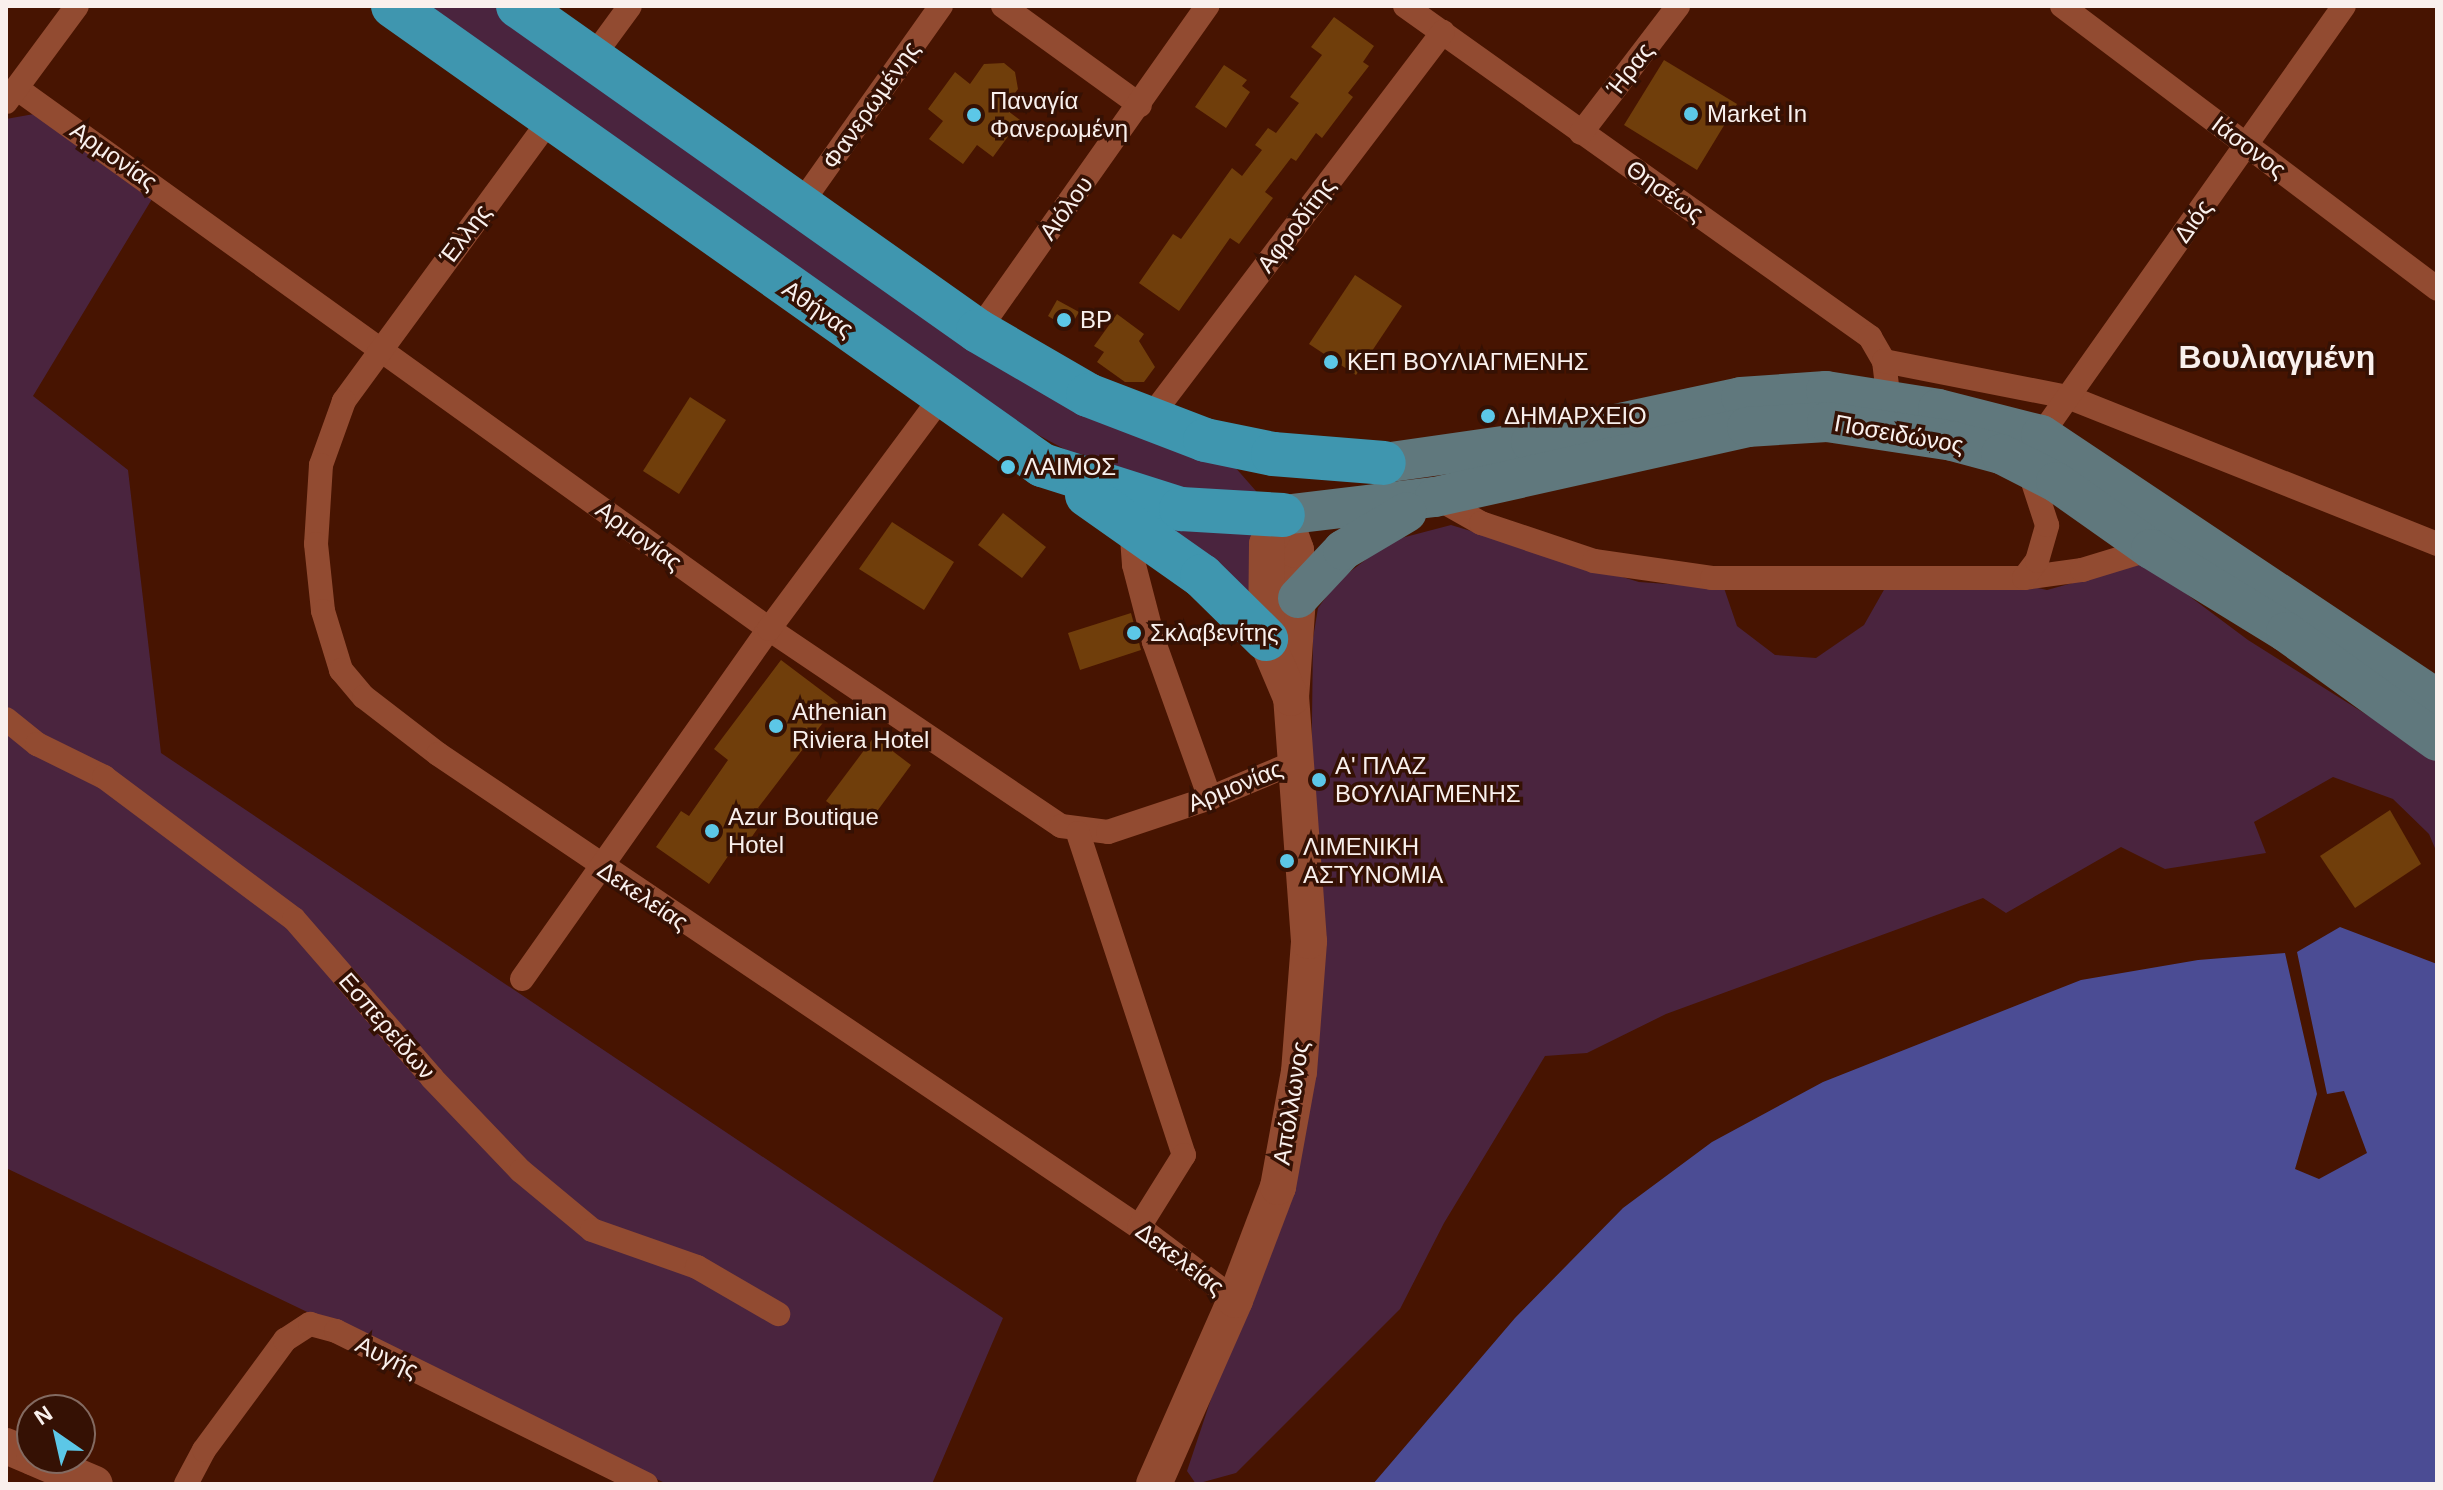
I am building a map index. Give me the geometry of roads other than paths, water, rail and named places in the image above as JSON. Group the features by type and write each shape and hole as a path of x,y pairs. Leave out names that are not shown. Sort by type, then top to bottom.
{"highway":[{"name":"Αθήνας","path":"393,6 941,397 1042,465 1181,509 1283,515"},
{"path":"518,6 978,331 1088,395 1205,440 1258,476 1283,515 1328,480 1384,463"},
{"name":"Ποσειδώνος","path":"1205,440 1335,461 1384,463"},
{"path":"1042,465 1202,576 1266,639"}],"main road":[{"name":"Ποσειδώνος","path":"1384,463 1531,442 1741,397 1826,391 1887,380 2034,451 2437,699"},
{"name":"Ποσειδώνος","path":"1283,515 1435,497 1711,433 1803,423 1843,423 2034,451 2151,549 2286,632 2437,741"},
{"path":"1298,598 1343,550 1435,497"}],"street":[{"path":"12,96 77,6"},
{"path":"592,58 630,6"},
{"name":"Φανερωμένης","path":"800,205 941,6"},
{"path":"1003,6 1140,105"},
{"name":"Αιόλου","path":"978,331 1207,6"},
{"name":"Θησέως","path":"1405,6 1842,315 1870,337 1887,380"},
{"name":"Ήρας","path":"1581,133 1678,6"},
{"name":"Ιάσονος","path":"2062,6 2437,289"},
{"name":"Διός","path":"2034,451 2068,397 2344,6"},
{"name":"Αφροδίτης","path":"1149,419 1443,32"},
{"name":"Αρμονίας","path":"12,96 379,350 769,629 1061,826 1078,833 1108,832 1210,798 1298,761"},
{"name":"Έλλης","path":"379,350 551,118"},
{"name":"Δεκελείας","path":"379,350 344,401 321,465 316,544 333,654 364,697 601,868 1139,1227 1235,1300"},
{"path":"1887,380 2068,397 2437,544"},
{"path":"522,979 769,629 941,397"},
{"path":"2024,578 2037,561 2047,525 2034,451"},
{"path":"1435,497 1481,523 1594,561 1647,572 1712,578 2024,578 2082,570 2151,549"},
{"path":"1283,515 1296,550 1298,598 1291,698"},
{"path":"1283,515 1267,544 1266,639 1291,698"},
{"path":"1131,524 1134,565 1154,642 1210,798"},
{"name":"Απόλλωνος","path":"1154,1484 1235,1300 1278,1187 1299,1072 1309,941 1291,698"},
{"name":"Εσπερείδων","path":"6,719 37,744 104,777 294,919 452,1099 521,1171 592,1230 697,1267 778,1314"},
{"path":"1078,833 1184,1155 1139,1227"},
{"name":"Αυγής","path":"186,1484 204,1450 285,1340 310,1324 336,1331 646,1484"},
{"path":"71,1474 95,1484"}],"place":[{"name":"Market In","path":"1691,114"},
{"name":"Παναγία Φανερωμένη","path":"974,115"},
{"name":"BP","path":"1064,320"},
{"name":"ΚΕΠ ΒΟΥΛΙΑΓΜΕΝΗΣ","path":"1331,362"},
{"name":"ΔΗΜΑΡΧΕΙΟ","path":"1488,416"},
{"name":"ΛΑΙΜΟΣ","path":"1008,467"},
{"name":"Σκλαβενίτης","path":"1134,633"},
{"name":"Athenian Riviera Hotel","path":"776,726"},
{"name":"Α' ΠΛΑΖ ΒΟΥΛΙΑΓΜΕΝΗΣ","path":"1319,780"},
{"name":"Azur Boutique Hotel","path":"712,831"},
{"name":"ΛΙΜΕΝΙΚΗ ΑΣΤΥΝΟΜΙΑ","path":"1287,861"}],"district":[{"name":"Βουλιαγμένη","path":"2277,357"}]}
